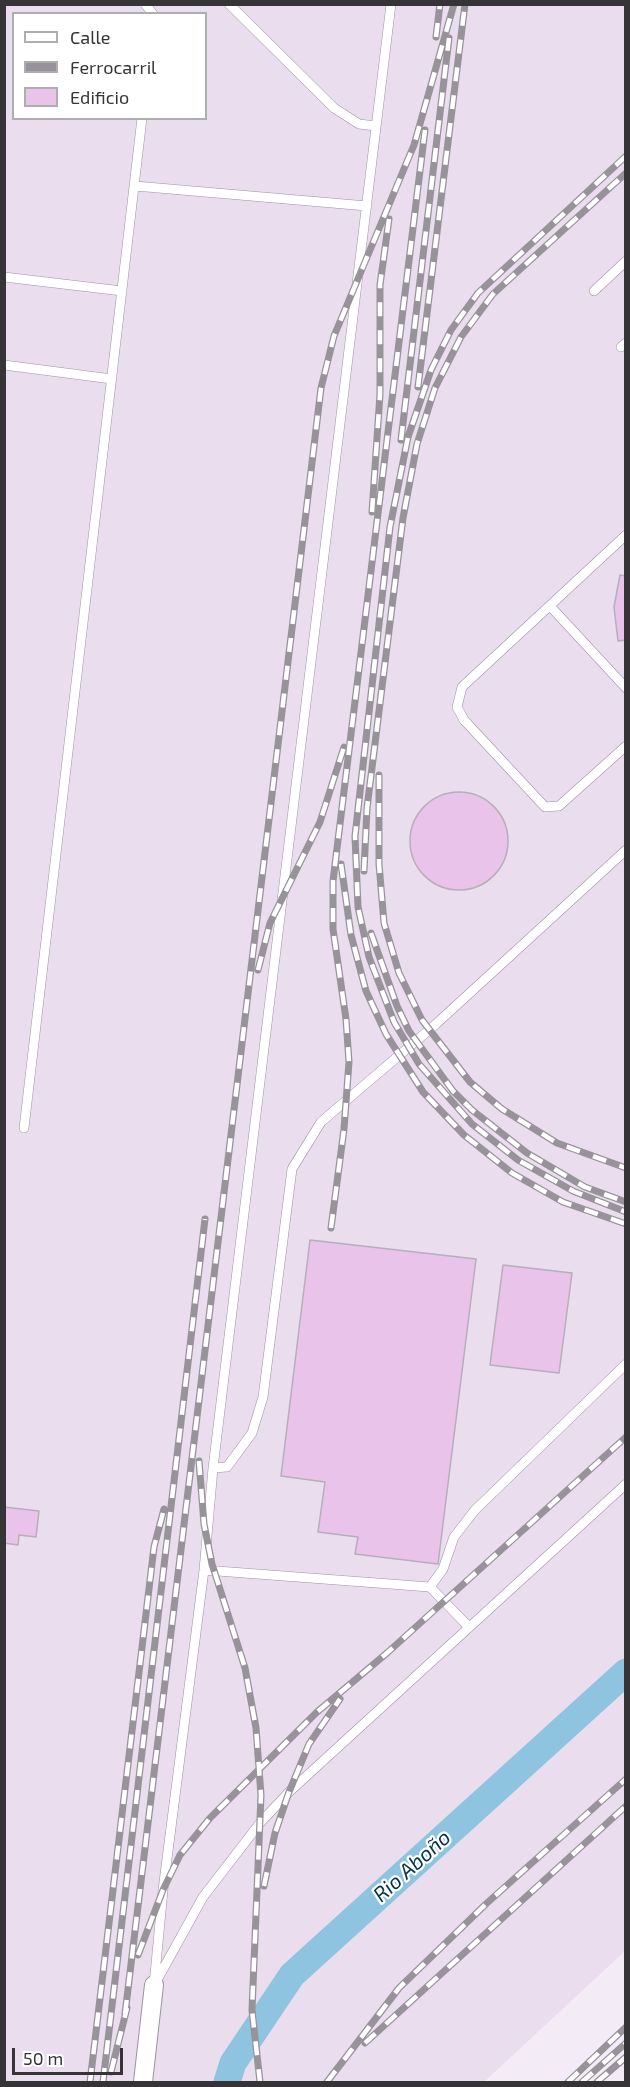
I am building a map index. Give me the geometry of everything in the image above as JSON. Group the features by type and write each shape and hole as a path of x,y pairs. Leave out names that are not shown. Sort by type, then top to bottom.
{"street":[{"path":"142,2082 154,1985"}],"lane":[{"path":"229,4 334,108 359,124 376,126"},
{"path":"154,1985 163,1890 204,1570 213,1468 391,4"},
{"path":"24,1128 142,120"},
{"path":"135,186 367,206"},
{"path":"594,291 626,261"},
{"path":"4,276 122,291"},
{"path":"4,365 112,378"},
{"path":"626,535 462,687 457,707 464,720 545,807 559,806 626,746"},
{"path":"550,606 626,688"},
{"path":"213,1468 227,1467 252,1433 264,1397 292,1169 321,1122 436,1024 626,850"},
{"path":"430,1587 443,1569 454,1537 475,1510 626,1364"},
{"path":"154,1985 203,1897 260,1823 339,1743 626,1484"},
{"path":"204,1570 430,1587 468,1626"}],"shaded area":[{"path":"5,5 625,5 625,1951 484,2082 5,2082"}],"building":[{"path":"620,575 626,576 626,640 618,641 614,607"},
{"path":"449,792 469,792 494,806 505,822 508,841 505,860 494,876 469,890 449,890 432,882 418,868 410,851 410,831 418,814 432,800"},
{"path":"310,1240 476,1259 438,1564 355,1554 358,1537 318,1532 325,1482 281,1476"},
{"path":"503,1265 572,1273 559,1373 490,1365"},
{"path":"4,1507 39,1511 36,1537 19,1535 18,1545 4,1543"}],"waterway":[{"name":"Rio Aboño","path":"227,2082 233,2063 292,1975 626,1672"}],"railway":[{"path":"436,37 440,4"},
{"path":"125,2014 321,388 334,336 414,145 454,4"},
{"path":"418,387 465,4"},
{"path":"401,440 449,38"},
{"path":"331,1228 344,1129 349,1062 346,1019 333,929 333,881 425,130"},
{"path":"626,156 478,293 451,330 431,370 408,437 390,527 355,836 358,907 369,957 394,1022 419,1064 472,1124 518,1160 573,1191 626,1212"},
{"path":"364,871 367,808 403,518 417,444 435,388 461,337 493,294 626,173"},
{"path":"372,512 380,394 380,285 389,219"},
{"path":"258,970 270,923 320,822 344,747"},
{"path":"379,775 379,864 384,923 399,973 422,1020 470,1082 502,1109 557,1143 626,1168"},
{"path":"341,864 351,935 366,991 386,1034 423,1092 464,1135 512,1173 563,1202 626,1224"},
{"path":"371,933 397,1006 409,1031 453,1091 472,1110 527,1153 585,1187 626,1202"},
{"path":"103,2082 205,1219"},
{"path":"138,1955 163,1890 180,1855 210,1818 317,1712 387,1653 626,1437"},
{"path":"199,1461 204,1524 212,1564 245,1668 256,1728 261,1795 252,2010 260,2082"},
{"path":"90,2082 154,1547 164,1509"},
{"path":"264,1886 275,1833 289,1792 309,1744 340,1699"},
{"path":"327,2082 399,1988 487,1903 626,1779"},
{"path":"365,2043 626,1806"},
{"path":"111,2072 127,2008"},
{"path":"568,2082 626,2027"},
{"path":"582,2082 626,2043"},
{"path":"597,2082 626,2057"}]}
